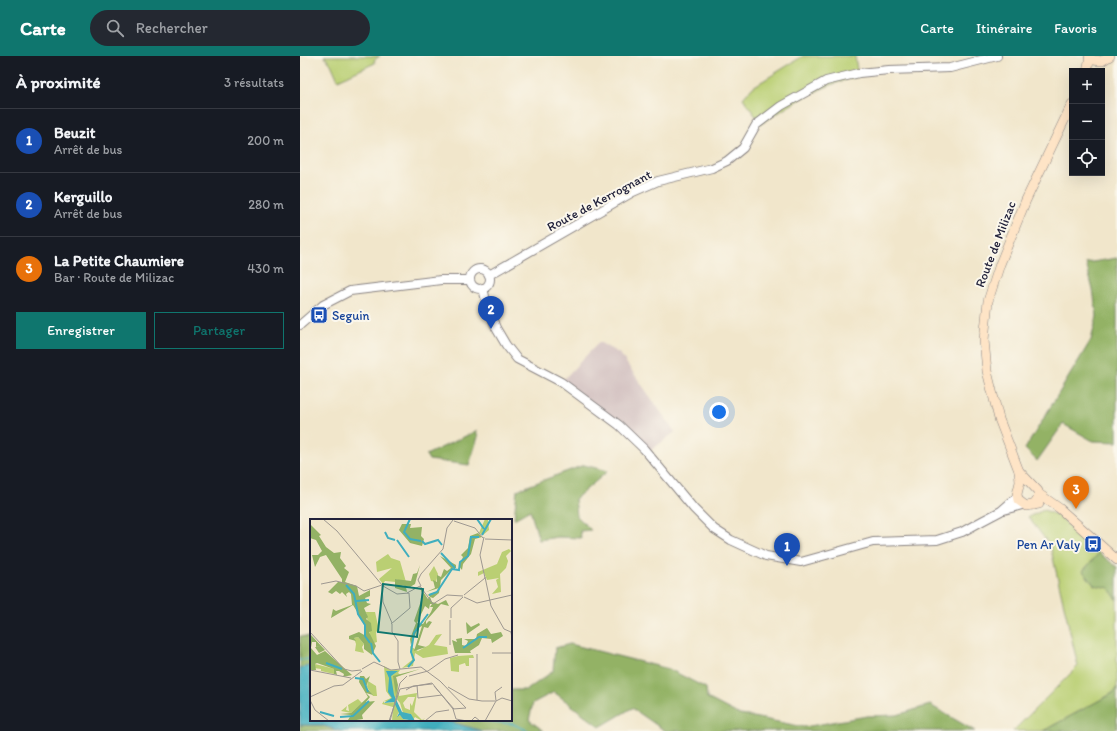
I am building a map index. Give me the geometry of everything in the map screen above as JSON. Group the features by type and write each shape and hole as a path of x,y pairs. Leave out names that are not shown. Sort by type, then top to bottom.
{"main road":[{"path":"1088,68 1090,57 1100,61 1107,60 1110,56"},
{"path":"1094,68 1100,61"},
{"name":"Route de Milizac","path":"1039,494 1038,490 1020,471 999,419 987,371 984,340 988,301 1000,264 1026,200 1069,110"},
{"name":"Route de Milizac","path":"1019,497 1020,471"},
{"path":"1032,485 1025,485 1019,497 1034,505 1042,504 1059,508"},
{"path":"1034,505 1039,494 1059,508 1117,560"}],"street":[{"name":"Route de Kerrognant","path":"489,275 634,192 658,181 712,168 727,161 743,148 756,124 781,106 826,81 837,77 889,70 950,68 997,56"},
{"path":"477,269 486,271 489,275 489,283 483,288 476,288 470,280 470,275 477,269"},
{"path":"300,325 323,305 350,291 441,280 470,280"},
{"path":"483,288 487,305 496,328 506,345 517,359 561,382 619,424 644,449 694,509 714,529 731,540 766,556 801,562 873,542 937,540 962,532 1001,511 1019,497"}],"shaded area":[{"path":"599,342 620,354 675,432 650,451 563,380"}],"green space":[{"path":"324,56 380,56 374,60 375,63 338,80 331,64"},
{"path":"803,56 855,56 858,77 832,84 796,102 761,124 743,98 753,87"},
{"path":"1117,258 1117,442 1093,441 1063,424 1037,461 1025,449 1091,340 1097,316 1093,290 1086,263"},
{"path":"476,431 478,437 469,465 429,460 426,455"},
{"path":"584,465 608,471 575,499 577,516 591,530 580,531 581,538 558,537 539,540 530,510 514,519 517,490"},
{"path":"1044,510 1059,516 1099,553 1083,571 1094,585 1109,587 1117,600 1117,687 1113,693 1043,731 1013,731 1078,666 1050,545 1028,517"},
{"path":"1099,553 1117,567 1117,600 1109,588 1094,585 1083,571"},
{"path":"300,636 310,637 310,666 300,668"},
{"path":"570,644 669,669 706,688 707,698 740,715 804,727 867,716 897,715 930,705 975,731 665,731 632,708 600,727 554,692 533,703 529,720 544,731 482,731 447,721 512,721 512,690 527,690 553,671 555,648"},
{"path":"1117,687 1117,728 1114,731 1043,731 1113,693"},
{"path":"300,725 320,725 341,731 300,731"}],"water":[{"path":"310,666 310,721 447,721 482,731 341,731 320,725 300,725 300,668"}],"waterway":[{"path":"300,660 310,659"},
{"path":"486,721 513,724 529,731"}],"place":[{"name":"Seguin","path":"319,315"},
{"name":"Kerguillo","path":"491,329"},
{"name":"La Petite Chaumiere","path":"1076,509"},
{"name":"Pen Ar Valy","path":"1093,544"},
{"name":"Beuzit","path":"787,566"}]}
